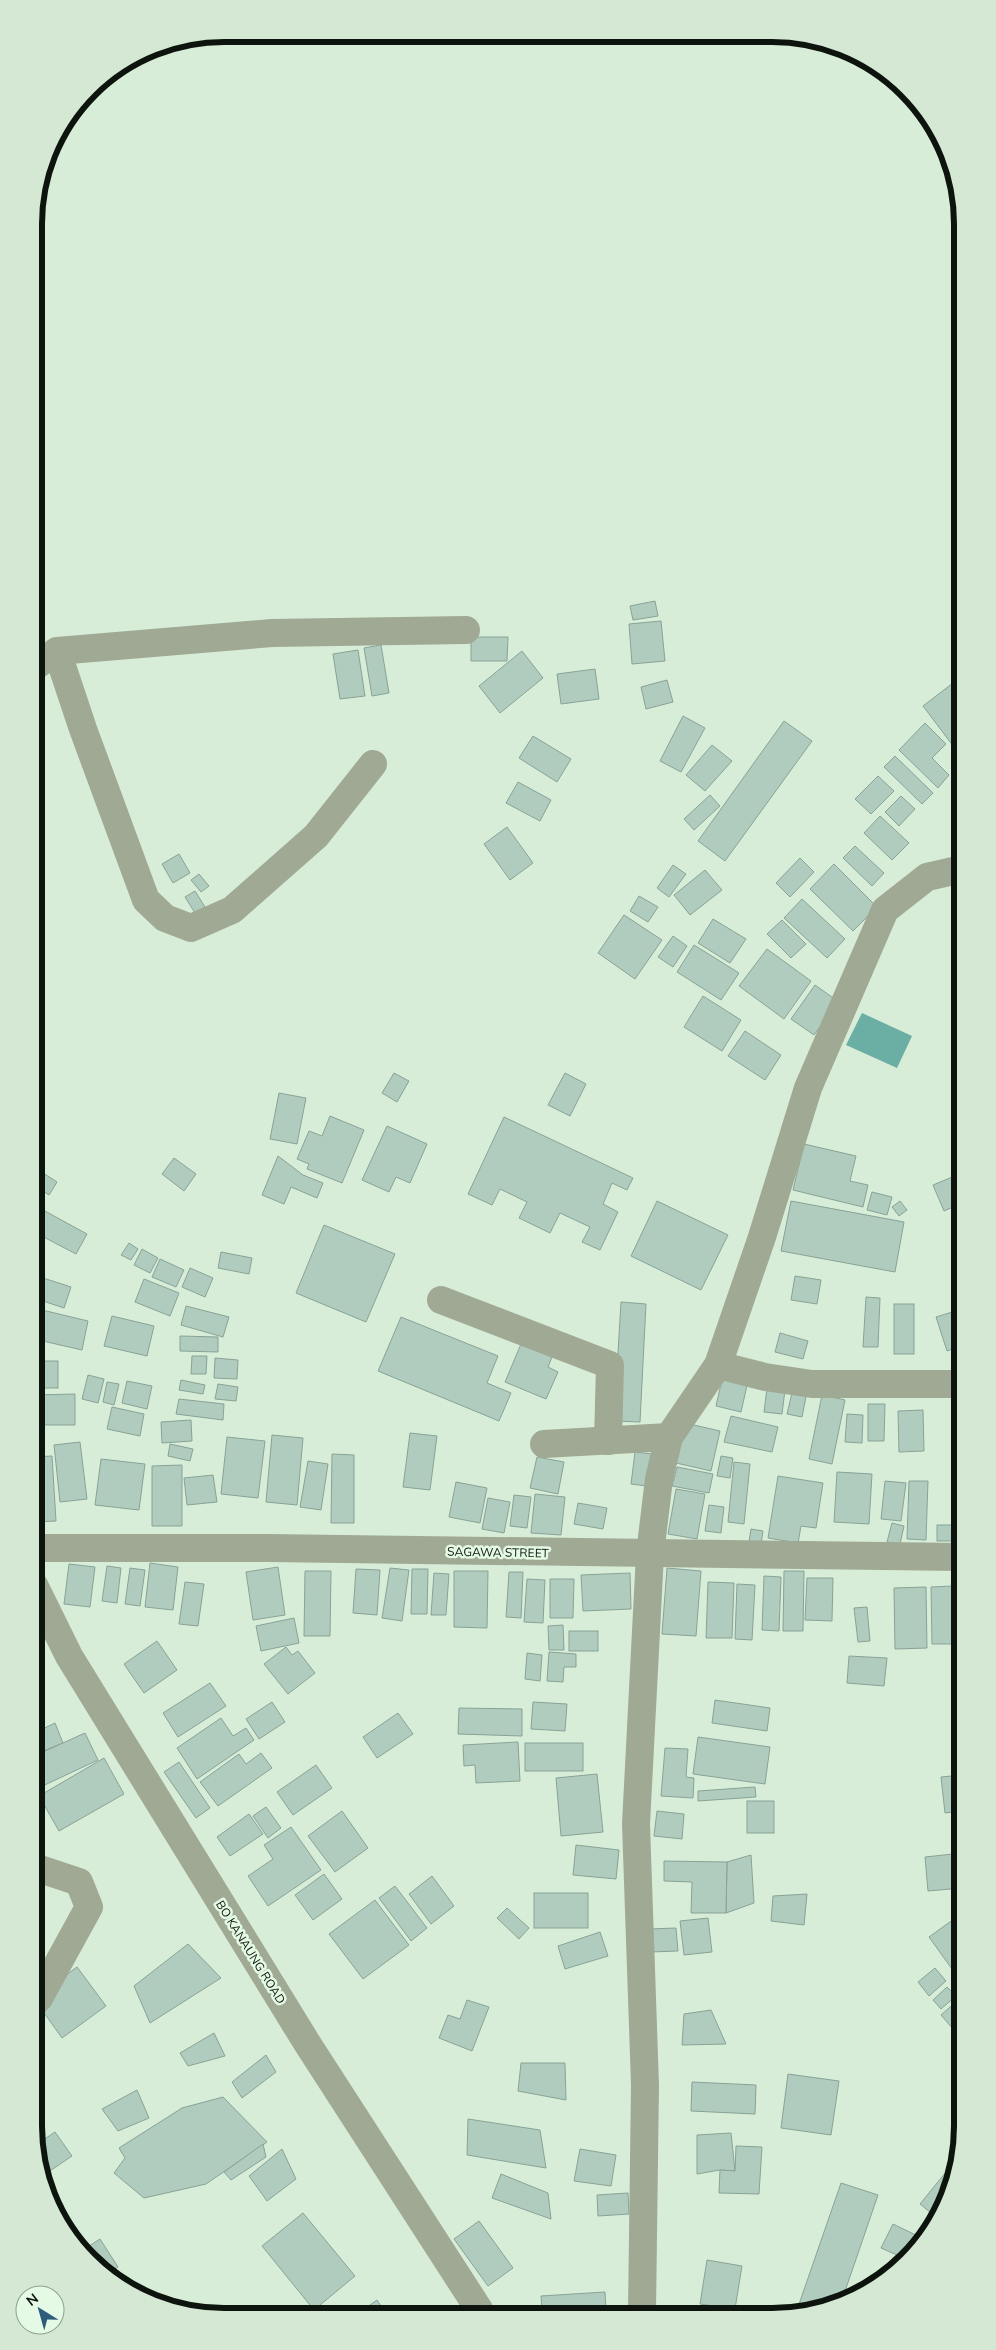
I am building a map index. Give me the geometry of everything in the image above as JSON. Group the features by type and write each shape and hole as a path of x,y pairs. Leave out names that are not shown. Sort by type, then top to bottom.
{"street":[{"path":"42,661 57,651 272,633 466,630"},
{"path":"57,651 83,729 146,900 165,918 191,928 232,910 309,842 373,764"},
{"path":"642,2308 645,2085 636,1824 650,1554 659,1479 669,1437 718,1365 762,1237 808,1088 885,910 927,877 954,871"},
{"path":"441,1300 610,1366 608,1441"},
{"path":"718,1365 765,1377 812,1384 952,1384"},
{"path":"544,1444 669,1437"},
{"name":"SAGAWA STREET","path":"42,1548 258,1548 954,1557"},
{"name":"BO KANAUNG ROAD","path":"42,1601 79,1673 307,2043 478,2308"},
{"path":"42,1870 80,1882 89,1907 42,1989"}],"water":[{"path":"862,1013 912,1036 897,1068 846,1045"}],"building":[{"path":"655,601 658,616 633,620 630,606"},
{"path":"661,621 665,661 632,664 629,624"},
{"path":"471,637 508,637 507,661 471,661"},
{"path":"381,645 389,693 372,696 364,648"},
{"path":"358,650 365,696 340,699 333,654"},
{"path":"522,651 543,678 500,713 479,686"},
{"path":"595,669 599,699 561,704 557,674"},
{"path":"667,680 673,702 646,709 641,687"},
{"path":"953,683 954,747 923,706"},
{"path":"683,716 705,728 681,772 660,761"},
{"path":"784,721 812,741 725,861 698,841"},
{"path":"925,723 946,744 932,758 949,775 938,788 899,750"},
{"path":"533,736 571,759 557,782 519,758"},
{"path":"712,745 732,761 705,791 686,775"},
{"path":"895,756 933,793 922,804 884,767"},
{"path":"878,776 894,791 871,814 855,799"},
{"path":"518,782 551,800 540,821 506,803"},
{"path":"710,795 720,806 694,830 684,819"},
{"path":"901,796 915,809 899,826 885,812"},
{"path":"880,816 909,843 892,860 864,833"},
{"path":"507,827 533,863 510,880 484,844"},
{"path":"855,846 884,873 872,886 843,858"},
{"path":"179,854 190,873 173,883 162,864"},
{"path":"800,858 814,872 790,897 776,883"},
{"path":"834,864 877,907 853,931 810,889"},
{"path":"673,865 686,874 669,897 657,888"},
{"path":"705,870 722,890 690,915 674,895"},
{"path":"199,874 209,886 201,892 191,880"},
{"path":"195,891 205,907 195,913 185,897"},
{"path":"639,896 658,907 648,922 630,911"},
{"path":"802,899 845,939 827,958 784,918"},
{"path":"624,915 662,940 635,979 598,953"},
{"path":"713,919 746,939 730,963 698,943"},
{"path":"782,920 806,944 791,958 767,934"},
{"path":"673,936 687,946 673,967 658,957"},
{"path":"694,945 739,973 721,1000 677,972"},
{"path":"767,949 811,981 784,1019 739,986"},
{"path":"815,985 839,1002 814,1035 791,1019"},
{"path":"703,996 741,1020 722,1051 684,1027"},
{"path":"745,1031 781,1055 765,1080 728,1056"},
{"path":"394,1073 409,1081 397,1102 382,1093"},
{"path":"565,1073 586,1084 570,1116 548,1105"},
{"path":"279,1093 306,1098 297,1144 270,1139"},
{"path":"330,1116 364,1130 342,1183 307,1169 309,1164 297,1159 309,1131 322,1136"},
{"path":"504,1117 633,1178 627,1190 612,1183 603,1204 618,1212 600,1250 582,1242 590,1227 560,1213 550,1233 519,1218 527,1202 500,1189 492,1205 468,1194"},
{"path":"387,1126 427,1144 410,1183 396,1177 389,1192 362,1180"},
{"path":"804,1144 856,1156 850,1181 868,1185 863,1207 793,1190"},
{"path":"278,1156 303,1175 323,1183 317,1198 291,1187 284,1204 262,1195"},
{"path":"174,1158 196,1174 184,1191 162,1174"},
{"path":"42,1172 57,1182 49,1195 42,1190"},
{"path":"954,1176 954,1207 944,1211 933,1185"},
{"path":"872,1192 892,1197 887,1215 867,1210"},
{"path":"657,1201 728,1235 701,1290 631,1256"},
{"path":"791,1201 904,1222 895,1272 781,1251"},
{"path":"900,1201 907,1210 899,1216 892,1207"},
{"path":"43,1210 87,1234 76,1254 42,1236"},
{"path":"324,1225 395,1254 366,1322 296,1293"},
{"path":"129,1243 138,1249 131,1260 121,1255"},
{"path":"142,1249 158,1258 150,1273 134,1265"},
{"path":"221,1252 252,1258 249,1274 218,1268"},
{"path":"160,1259 184,1270 176,1287 152,1277"},
{"path":"190,1268 213,1278 205,1297 182,1287"},
{"path":"795,1276 821,1280 817,1304 791,1300"},
{"path":"42,1278 71,1287 64,1308 42,1301"},
{"path":"144,1279 179,1293 170,1316 135,1302"},
{"path":"866,1297 880,1298 878,1347 863,1347"},
{"path":"621,1302 646,1304 640,1422 614,1421"},
{"path":"894,1304 914,1304 914,1354 894,1354"},
{"path":"186,1306 229,1317 223,1337 181,1325"},
{"path":"42,1310 88,1321 82,1350 42,1341"},
{"path":"954,1311 954,1349 947,1351 936,1317"},
{"path":"112,1316 154,1326 147,1356 104,1346"},
{"path":"401,1317 498,1356 487,1383 511,1393 499,1421 378,1371"},
{"path":"780,1333 808,1341 803,1359 775,1352"},
{"path":"180,1336 218,1337 218,1352 180,1351"},
{"path":"521,1344 552,1357 548,1367 558,1372 546,1399 505,1382"},
{"path":"192,1356 207,1356 206,1374 191,1374"},
{"path":"215,1358 238,1360 237,1379 214,1378"},
{"path":"42,1361 58,1361 58,1388 42,1388"},
{"path":"88,1375 104,1379 98,1403 82,1399"},
{"path":"723,1375 748,1381 741,1412 716,1406"},
{"path":"181,1380 205,1385 203,1394 179,1390"},
{"path":"127,1381 152,1386 147,1409 122,1403"},
{"path":"107,1382 119,1384 114,1405 103,1402"},
{"path":"218,1384 238,1387 236,1401 215,1399"},
{"path":"767,1388 785,1390 782,1414 764,1412"},
{"path":"793,1389 807,1392 802,1417 787,1414"},
{"path":"75,1394 75,1425 42,1425 42,1395"},
{"path":"822,1395 845,1400 832,1464 809,1459"},
{"path":"179,1399 224,1404 223,1420 176,1414"},
{"path":"868,1404 885,1404 884,1441 868,1441"},
{"path":"112,1407 144,1414 140,1436 107,1429"},
{"path":"923,1410 924,1451 899,1452 898,1411"},
{"path":"847,1414 863,1415 862,1443 845,1442"},
{"path":"731,1416 778,1427 772,1452 724,1442"},
{"path":"191,1420 192,1441 162,1443 161,1422"},
{"path":"685,1423 720,1431 711,1471 676,1463"},
{"path":"410,1433 437,1436 430,1490 403,1487"},
{"path":"272,1435 303,1438 297,1505 266,1502"},
{"path":"227,1437 265,1441 258,1498 221,1494"},
{"path":"80,1442 87,1499 60,1502 54,1445"},
{"path":"170,1444 193,1449 190,1461 168,1456"},
{"path":"635,1452 652,1454 647,1486 631,1484"},
{"path":"332,1454 354,1455 354,1523 331,1523"},
{"path":"52,1456 56,1521 42,1522 42,1457"},
{"path":"721,1456 733,1458 730,1478 717,1476"},
{"path":"537,1457 564,1462 558,1494 530,1488"},
{"path":"101,1459 145,1464 139,1510 95,1505"},
{"path":"308,1461 328,1464 321,1510 300,1507"},
{"path":"734,1462 750,1464 744,1524 728,1522"},
{"path":"182,1465 182,1526 152,1526 152,1466"},
{"path":"677,1467 713,1474 709,1493 672,1486"},
{"path":"837,1472 872,1474 869,1524 834,1522"},
{"path":"213,1475 217,1502 187,1505 184,1478"},
{"path":"778,1476 823,1483 816,1528 801,1526 798,1543 768,1538"},
{"path":"885,1481 906,1483 901,1521 881,1519"},
{"path":"909,1481 928,1481 926,1540 907,1539"},
{"path":"456,1482 487,1488 480,1523 449,1517"},
{"path":"676,1489 705,1494 697,1539 668,1534"},
{"path":"535,1494 565,1497 561,1535 531,1533"},
{"path":"514,1495 531,1497 527,1528 510,1526"},
{"path":"488,1498 510,1502 504,1533 482,1529"},
{"path":"578,1503 607,1508 603,1529 574,1524"},
{"path":"709,1505 724,1507 721,1533 705,1531"},
{"path":"892,1523 904,1526 900,1544 887,1542"},
{"path":"937,1525 954,1525 954,1541 937,1541"},
{"path":"751,1529 763,1531 761,1544 749,1542"},
{"path":"150,1563 178,1567 173,1610 145,1607"},
{"path":"69,1564 95,1567 90,1607 64,1604"},
{"path":"107,1566 121,1568 117,1603 102,1601"},
{"path":"278,1567 285,1615 253,1620 246,1572"},
{"path":"130,1568 145,1570 140,1606 125,1604"},
{"path":"390,1568 409,1570 402,1621 382,1618"},
{"path":"667,1568 701,1571 696,1636 662,1634"},
{"path":"356,1569 380,1570 377,1615 353,1613"},
{"path":"412,1569 428,1569 427,1614 411,1614"},
{"path":"305,1571 331,1571 330,1636 304,1636"},
{"path":"454,1571 488,1571 487,1628 454,1627"},
{"path":"784,1571 804,1571 803,1631 783,1631"},
{"path":"509,1572 523,1572 521,1618 506,1617"},
{"path":"434,1573 449,1574 446,1615 431,1615"},
{"path":"630,1573 631,1609 583,1611 581,1575"},
{"path":"764,1576 781,1577 779,1631 762,1630"},
{"path":"807,1578 833,1578 832,1621 805,1620"},
{"path":"527,1579 545,1580 543,1623 524,1622"},
{"path":"550,1579 574,1579 573,1618 550,1618"},
{"path":"185,1582 204,1584 198,1626 179,1624"},
{"path":"708,1582 734,1583 732,1638 706,1638"},
{"path":"737,1584 755,1585 752,1640 735,1639"},
{"path":"952,1586 953,1644 932,1644 931,1587"},
{"path":"926,1587 927,1648 895,1649 894,1588"},
{"path":"867,1607 870,1641 858,1642 854,1608"},
{"path":"294,1618 299,1643 261,1651 256,1626"},
{"path":"563,1625 564,1650 549,1650 548,1626"},
{"path":"569,1631 598,1631 598,1651 569,1651"},
{"path":"157,1641 177,1670 144,1693 124,1664"},
{"path":"286,1647 292,1655 298,1651 315,1673 288,1694 264,1664"},
{"path":"549,1652 576,1654 576,1667 564,1667 563,1682 547,1681"},
{"path":"527,1653 542,1655 540,1681 525,1679"},
{"path":"849,1656 887,1658 884,1686 847,1683"},
{"path":"210,1683 226,1706 178,1737 163,1713"},
{"path":"715,1700 770,1708 767,1731 712,1723"},
{"path":"272,1702 285,1722 259,1739 246,1719"},
{"path":"533,1702 567,1704 565,1731 531,1729"},
{"path":"459,1708 522,1709 522,1736 458,1734"},
{"path":"398,1713 413,1734 377,1758 363,1737"},
{"path":"221,1718 233,1736 246,1728 254,1740 197,1779 177,1748"},
{"path":"55,1723 63,1743 42,1752 42,1729"},
{"path":"85,1733 98,1760 42,1786 42,1752"},
{"path":"698,1737 770,1747 765,1784 693,1774"},
{"path":"518,1742 520,1781 476,1783 475,1765 464,1766 463,1745"},
{"path":"525,1743 583,1743 583,1771 525,1771"},
{"path":"665,1748 688,1749 686,1777 694,1778 693,1798 661,1796"},
{"path":"261,1753 272,1768 218,1806 200,1782 239,1754 246,1764"},
{"path":"104,1758 124,1794 59,1831 42,1801 42,1794"},
{"path":"179,1762 210,1808 196,1818 164,1772"},
{"path":"316,1765 332,1788 293,1815 277,1792"},
{"path":"597,1774 603,1832 561,1836 556,1778"},
{"path":"954,1776 954,1812 945,1813 941,1777"},
{"path":"755,1787 756,1797 698,1801 698,1791"},
{"path":"747,1801 774,1801 774,1833 747,1833"},
{"path":"266,1807 281,1828 268,1838 253,1816"},
{"path":"342,1811 368,1848 335,1872 308,1836"},
{"path":"657,1811 684,1814 682,1839 654,1836"},
{"path":"249,1814 263,1834 230,1856 217,1837"},
{"path":"291,1827 321,1870 268,1906 248,1876 273,1859 264,1845"},
{"path":"576,1845 619,1850 616,1879 573,1875"},
{"path":"954,1854 954,1889 928,1891 925,1857"},
{"path":"751,1855 754,1903 726,1913 727,1862"},
{"path":"664,1861 727,1862 726,1913 691,1913 692,1882 664,1881"},
{"path":"324,1874 342,1899 313,1920 295,1895"},
{"path":"432,1876 454,1906 431,1924 409,1894"},
{"path":"395,1886 427,1928 411,1941 379,1898"},
{"path":"534,1893 588,1893 588,1928 534,1928"},
{"path":"807,1894 804,1925 771,1921 773,1896"},
{"path":"375,1900 409,1945 363,1979 329,1934"},
{"path":"507,1908 529,1928 519,1939 497,1918"},
{"path":"708,1918 712,1952 684,1955 680,1921"},
{"path":"954,1919 954,1968 952,1969 929,1937"},
{"path":"676,1928 678,1951 650,1952 649,1929"},
{"path":"600,1932 608,1956 565,1969 558,1946"},
{"path":"188,1944 221,1978 150,2023 134,1986"},
{"path":"77,1967 106,2006 62,2038 42,2010 52,2003 44,1991"},
{"path":"935,1968 946,1981 929,1996 918,1982"},
{"path":"947,1987 954,1994 954,1998 941,2009 933,2000"},
{"path":"467,2000 489,2007 472,2051 439,2038 448,2015 460,2019"},
{"path":"954,2004 954,2028 953,2029 941,2015"},
{"path":"711,2010 726,2044 682,2045 684,2014"},
{"path":"214,2033 225,2056 188,2066 180,2053"},
{"path":"266,2055 276,2072 242,2098 232,2082"},
{"path":"521,2063 565,2063 566,2100 518,2091"},
{"path":"788,2074 839,2081 831,2135 781,2128"},
{"path":"692,2082 756,2085 755,2114 691,2111"},
{"path":"137,2090 149,2118 118,2131 102,2109"},
{"path":"223,2097 267,2142 206,2184 144,2198 114,2173 125,2158 119,2148 182,2108"},
{"path":"468,2119 540,2130 546,2168 467,2155"},
{"path":"55,2132 72,2156 49,2172 43,2140"},
{"path":"731,2133 735,2171 720,2170 697,2174 697,2135"},
{"path":"263,2144 266,2157 231,2180 224,2172"},
{"path":"736,2146 762,2147 759,2194 719,2193 720,2170 735,2171"},
{"path":"282,2149 296,2179 267,2201 249,2176"},
{"path":"580,2149 616,2155 611,2186 574,2181"},
{"path":"947,2173 940,2195 931,2213 920,2204"},
{"path":"501,2174 548,2193 551,2219 492,2198"},
{"path":"841,2183 878,2195 845,2292 799,2305"},
{"path":"628,2193 629,2214 598,2216 597,2195"},
{"path":"303,2213 355,2276 316,2308 312,2308 262,2246"},
{"path":"479,2221 513,2268 488,2286 454,2239"},
{"path":"893,2224 917,2235 898,2256 881,2248"},
{"path":"100,2239 118,2267 114,2270 89,2246"},
{"path":"707,2260 742,2266 735,2308 700,2304"},
{"path":"605,2292 606,2308 542,2308 541,2296"},
{"path":"377,2300 382,2308 366,2308"}]}
